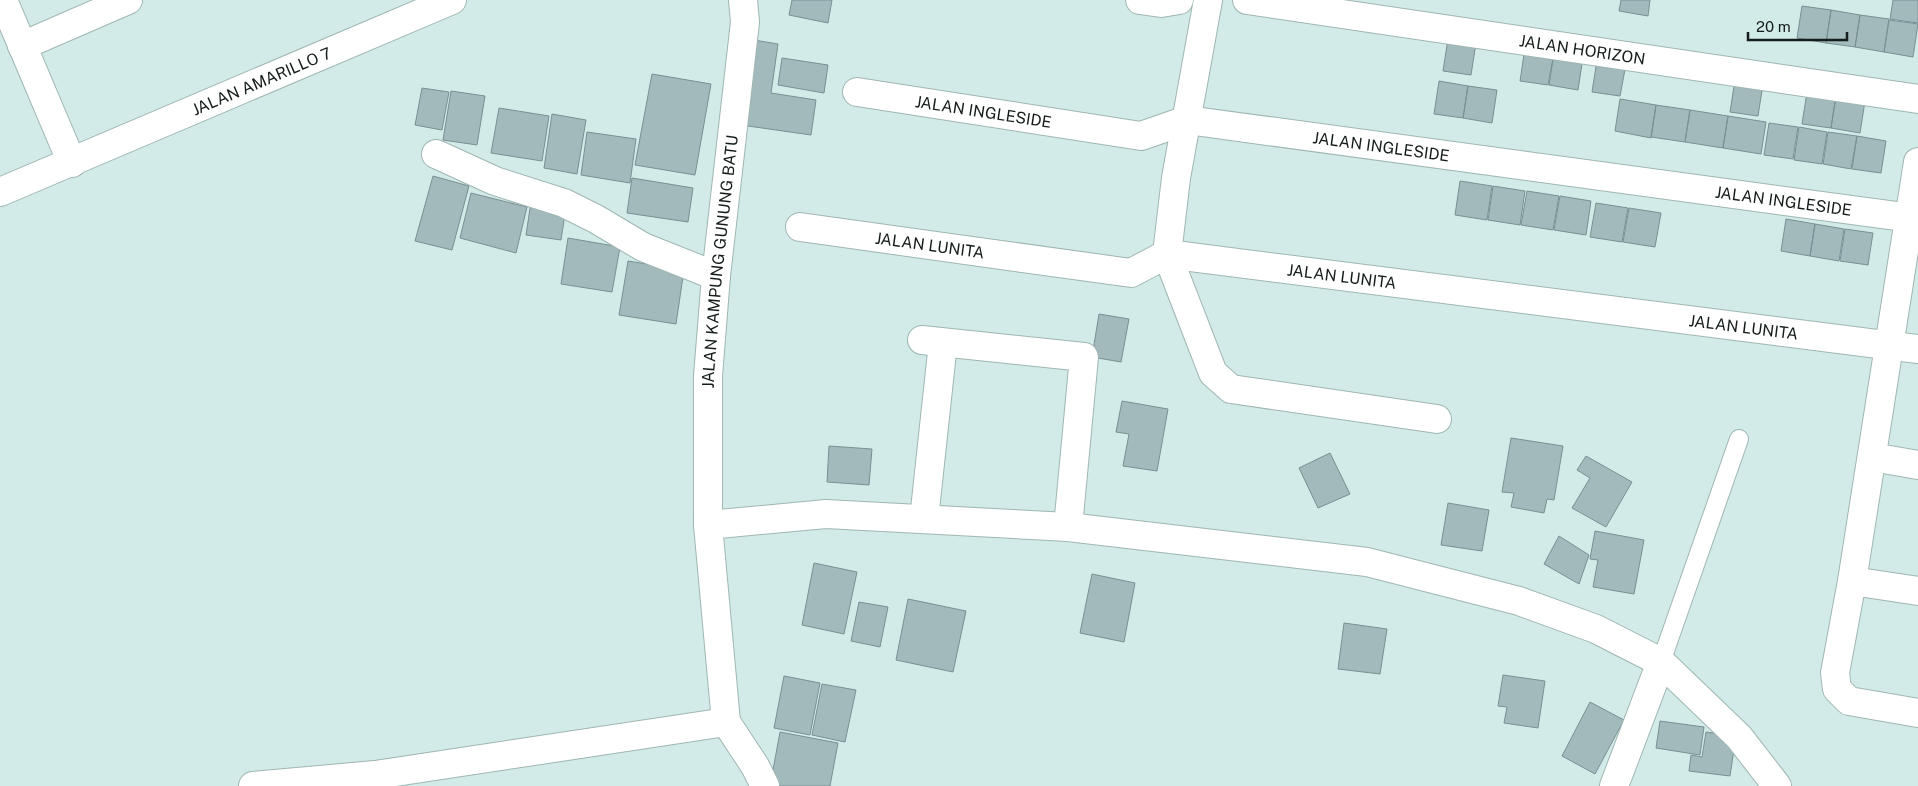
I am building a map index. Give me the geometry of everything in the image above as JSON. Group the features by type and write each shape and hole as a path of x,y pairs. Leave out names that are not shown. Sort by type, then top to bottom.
{"street":[{"path":"3,0 72,163"},
{"path":"22,46 128,0"},
{"name":"JALAN AMARILLO 7","path":"0,192 452,0"},
{"name":"JALAN KAMPUNG GUNUNG BATU","path":"726,722 708,526 708,376 716,276 744,22 743,0"},
{"path":"1140,0 1161,3 1179,0"},
{"path":"1208,0 1176,178 1167,254 1213,373 1231,389 1437,419"},
{"name":"JALAN HORIZON","path":"1247,0 1918,99"},
{"name":"JALAN INGLESIDE","path":"857,92 1141,136 1187,120 1914,218"},
{"path":"436,154 495,181 564,203 596,219 643,247 716,276"},
{"path":"1918,162 1914,218 1888,344 1872,458 1835,673 1837,689 1849,701 1918,713"},
{"name":"JALAN LUNITA","path":"800,227 1131,272 1167,254 1918,349"},
{"path":"924,519 933,341 1084,356 1068,527"},
{"path":"1872,458 1918,465"},
{"path":"708,526 826,514 924,519 1068,527 1368,562 1519,601 1596,630 1661,662 1739,738 1777,786"},
{"path":"1852,581 1918,591"},
{"path":"1614,786 1661,662"},
{"path":"253,786 375,775 726,722 755,766 765,786"}],"lane":[{"path":"1661,662 1739,439"}],"building":[{"path":"792,0 832,0 828,23 789,15"},
{"path":"1621,0 1650,0 1648,16 1619,11"},
{"path":"1893,0 1918,0 1918,23 1890,19"},
{"path":"1802,6 1831,10 1826,43 1797,38"},
{"path":"1831,10 1860,15 1855,47 1826,43"},
{"path":"1860,15 1889,19 1884,52 1855,47"},
{"path":"1889,20 1918,24 1913,57 1884,52"},
{"path":"1448,39 1476,43 1471,75 1443,71"},
{"path":"754,40 778,44 771,93 816,100 811,135 741,125"},
{"path":"1525,48 1554,53 1548,85 1520,81"},
{"path":"1554,53 1583,57 1578,90 1549,85"},
{"path":"782,58 828,65 824,93 778,85"},
{"path":"1597,60 1626,64 1620,96 1592,92"},
{"path":"652,74 711,84 695,175 635,165"},
{"path":"1735,80 1763,84 1758,116 1730,112"},
{"path":"1439,81 1468,86 1463,118 1434,114"},
{"path":"1468,86 1497,90 1492,123 1463,118"},
{"path":"422,88 449,92 442,130 415,125"},
{"path":"451,91 485,96 477,145 443,140"},
{"path":"1807,92 1836,96 1831,128 1802,124"},
{"path":"1836,96 1865,101 1860,133 1831,128"},
{"path":"1620,99 1656,105 1651,138 1615,131"},
{"path":"1656,105 1690,110 1685,142 1651,137"},
{"path":"499,108 549,116 542,161 491,153"},
{"path":"1690,110 1728,116 1723,148 1685,142"},
{"path":"552,114 586,120 577,174 544,168"},
{"path":"1728,116 1766,122 1761,154 1723,148"},
{"path":"1769,123 1798,127 1793,159 1764,155"},
{"path":"1799,127 1827,132 1822,164 1794,160"},
{"path":"587,132 636,139 630,183 581,175"},
{"path":"1828,132 1857,136 1851,169 1823,164"},
{"path":"1857,136 1886,141 1881,173 1852,169"},
{"path":"433,176 469,186 452,250 415,241"},
{"path":"632,178 693,188 688,222 627,213"},
{"path":"1460,181 1492,186 1487,220 1455,215"},
{"path":"1493,186 1525,191 1520,225 1488,220"},
{"path":"1527,191 1559,196 1553,230 1521,225"},
{"path":"471,193 527,207 516,253 460,238"},
{"path":"1560,196 1591,201 1586,235 1554,230"},
{"path":"531,202 566,207 561,240 526,235"},
{"path":"1596,203 1628,208 1622,242 1590,237"},
{"path":"1629,208 1661,213 1655,247 1623,242"},
{"path":"1786,219 1815,224 1810,256 1781,251"},
{"path":"1815,224 1844,229 1839,261 1810,256"},
{"path":"1845,229 1873,233 1868,265 1840,261"},
{"path":"568,238 620,247 612,292 561,284"},
{"path":"628,261 684,270 676,324 619,315"},
{"path":"1099,314 1129,319 1121,362 1092,357"},
{"path":"1122,401 1168,409 1157,471 1123,466 1129,434 1116,432"},
{"path":"1511,438 1563,446 1554,500 1547,499 1544,513 1511,507 1514,493 1502,492"},
{"path":"829,446 872,449 869,485 827,482"},
{"path":"1330,453 1350,494 1318,508 1299,468"},
{"path":"1586,456 1632,482 1606,527 1572,508 1590,478 1577,470"},
{"path":"1448,503 1489,510 1482,551 1441,545"},
{"path":"1595,531 1644,540 1634,594 1593,587 1598,560 1590,559"},
{"path":"1559,536 1589,555 1579,584 1544,564"},
{"path":"814,563 857,572 844,634 802,625"},
{"path":"1092,574 1135,583 1124,642 1080,633"},
{"path":"908,599 966,611 953,672 896,660"},
{"path":"859,602 888,607 880,647 851,641"},
{"path":"1344,623 1387,629 1380,674 1338,669"},
{"path":"1503,675 1545,681 1538,728 1504,723 1507,707 1498,706"},
{"path":"784,676 820,683 810,735 774,728"},
{"path":"822,684 856,690 845,742 812,735"},
{"path":"1590,702 1624,720 1595,774 1562,756"},
{"path":"1660,721 1704,727 1700,755 1656,748"},
{"path":"780,732 838,743 830,786 770,786"},
{"path":"1706,732 1736,736 1730,776 1689,771 1691,755 1702,757"}]}
